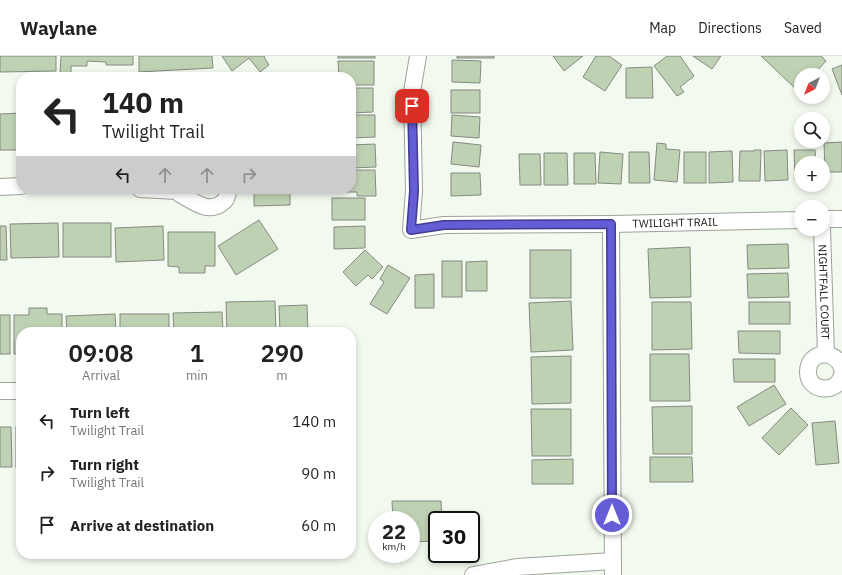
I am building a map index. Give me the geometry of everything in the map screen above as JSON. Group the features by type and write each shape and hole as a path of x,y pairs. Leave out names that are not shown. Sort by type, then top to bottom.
{"street":[{"name":"TWILIGHT TRAIL","path":"418,56 412,92 414,191 411,230 444,225 611,224 794,220"},
{"path":"0,186 16,186"},
{"path":"180,194 209,208 215,208 224,202 227,194"},
{"path":"830,219 842,219"},
{"path":"473,575 517,567 613,568 611,224"},
{"name":"NIGHTFALL COURT","path":"822,236 826,354"},
{"name":"NIGHTFALL COURT","path":"842,368 840,362 836,358 826,354 815,358 808,367 808,374 813,384 824,389 830,388 838,383 842,375"},
{"path":"0,391 16,391"}],"building":[{"path":"0,56 56,56 56,71 0,72"},
{"path":"61,56 133,56 133,65 106,65 106,62 87,61 87,66 71,66 71,72 60,72"},
{"path":"139,56 212,56 213,68 139,72"},
{"path":"222,56 265,56 264,57 269,65 260,72 249,58 232,71"},
{"path":"338,56 375,56 375,58 338,58"},
{"path":"457,56 494,56 494,58 457,58"},
{"path":"553,56 583,56 564,71"},
{"path":"596,56 609,56 622,65 605,91 583,77"},
{"path":"667,56 680,56 694,76 680,87 684,92 677,96 654,66"},
{"path":"693,56 721,56 712,69"},
{"path":"761,56 821,56 826,61 820,68 794,68 794,87"},
{"path":"452,60 481,61 480,83 452,82"},
{"path":"338,61 374,61 374,85 356,85 356,72 339,72"},
{"path":"842,65 842,95 832,69"},
{"path":"652,67 653,98 626,98 626,68"},
{"path":"356,88 373,88 373,112 356,113"},
{"path":"451,90 480,90 480,113 451,113"},
{"path":"16,113 16,150 0,150 0,114"},
{"path":"356,115 375,115 375,137 356,138"},
{"path":"452,115 480,117 479,138 451,136"},
{"path":"453,142 481,145 479,167 451,164"},
{"path":"842,142 842,172 830,172 830,156 824,156 824,148 830,148 830,143"},
{"path":"657,143 666,144 666,149 680,150 677,182 654,180"},
{"path":"375,144 376,167 356,168 356,145"},
{"path":"761,150 760,181 739,181 740,151"},
{"path":"787,150 788,180 765,181 764,151"},
{"path":"794,150 815,150 815,156 794,156"},
{"path":"732,151 733,182 709,183 709,152"},
{"path":"600,152 623,154 621,184 598,183"},
{"path":"629,152 649,152 650,183 629,183"},
{"path":"684,152 706,152 706,183 684,183"},
{"path":"544,153 567,153 568,185 544,185"},
{"path":"574,153 595,153 596,184 574,184"},
{"path":"519,154 540,154 541,185 520,185"},
{"path":"356,170 375,170 376,196 357,196"},
{"path":"451,173 480,173 481,195 451,196"},
{"path":"254,194 290,194 290,205 254,206"},
{"path":"332,198 365,198 365,220 332,220"},
{"path":"259,220 278,249 236,275 218,246"},
{"path":"58,223 59,257 11,258 10,224"},
{"path":"63,223 111,223 111,257 63,257"},
{"path":"0,226 6,226 7,260 0,260"},
{"path":"163,226 164,260 116,262 115,228"},
{"path":"365,226 365,248 334,249 334,227"},
{"path":"168,232 215,232 215,266 205,266 205,273 179,273 179,267 168,266"},
{"path":"788,244 789,268 748,269 747,245"},
{"path":"690,247 691,297 650,298 648,249"},
{"path":"365,250 383,267 372,279 368,275 356,286 343,272"},
{"path":"530,250 571,250 571,298 530,298"},
{"path":"442,261 462,261 462,297 442,297"},
{"path":"487,261 487,291 466,291 466,262"},
{"path":"388,265 410,278 387,314 370,304 384,282 380,279"},
{"path":"788,273 789,297 748,298 747,274"},
{"path":"434,274 434,308 415,308 415,275"},
{"path":"275,301 276,327 227,327 226,302"},
{"path":"571,301 573,350 531,352 529,303"},
{"path":"652,302 691,302 692,349 652,350"},
{"path":"749,302 790,302 790,324 749,324"},
{"path":"307,305 308,327 280,327 279,306"},
{"path":"29,308 47,308 47,314 62,314 62,327 16,327 16,354 14,354 14,315 29,315"},
{"path":"222,312 223,327 174,327 173,313"},
{"path":"115,314 116,327 67,327 66,316"},
{"path":"120,314 169,314 169,327 120,327"},
{"path":"0,315 10,315 10,354 0,354"},
{"path":"738,331 780,331 780,354 739,353"},
{"path":"650,354 689,354 690,401 650,401"},
{"path":"571,356 571,403 532,404 531,357"},
{"path":"733,359 775,359 775,382 734,382"},
{"path":"774,385 786,404 749,426 737,407"},
{"path":"692,406 692,454 653,454 652,407"},
{"path":"791,408 808,425 779,455 762,438"},
{"path":"531,409 571,409 571,456 532,456"},
{"path":"835,421 839,463 816,465 812,423"},
{"path":"0,427 11,427 12,467 0,467"},
{"path":"650,457 692,457 693,482 650,482"},
{"path":"573,459 573,484 532,484 532,460"},
{"path":"392,501 441,501 442,511 428,511 428,541 420,542 420,511 393,511"}],"route":[{"path":"412,106 414,191 411,230 444,225 611,224 612,515"}]}
